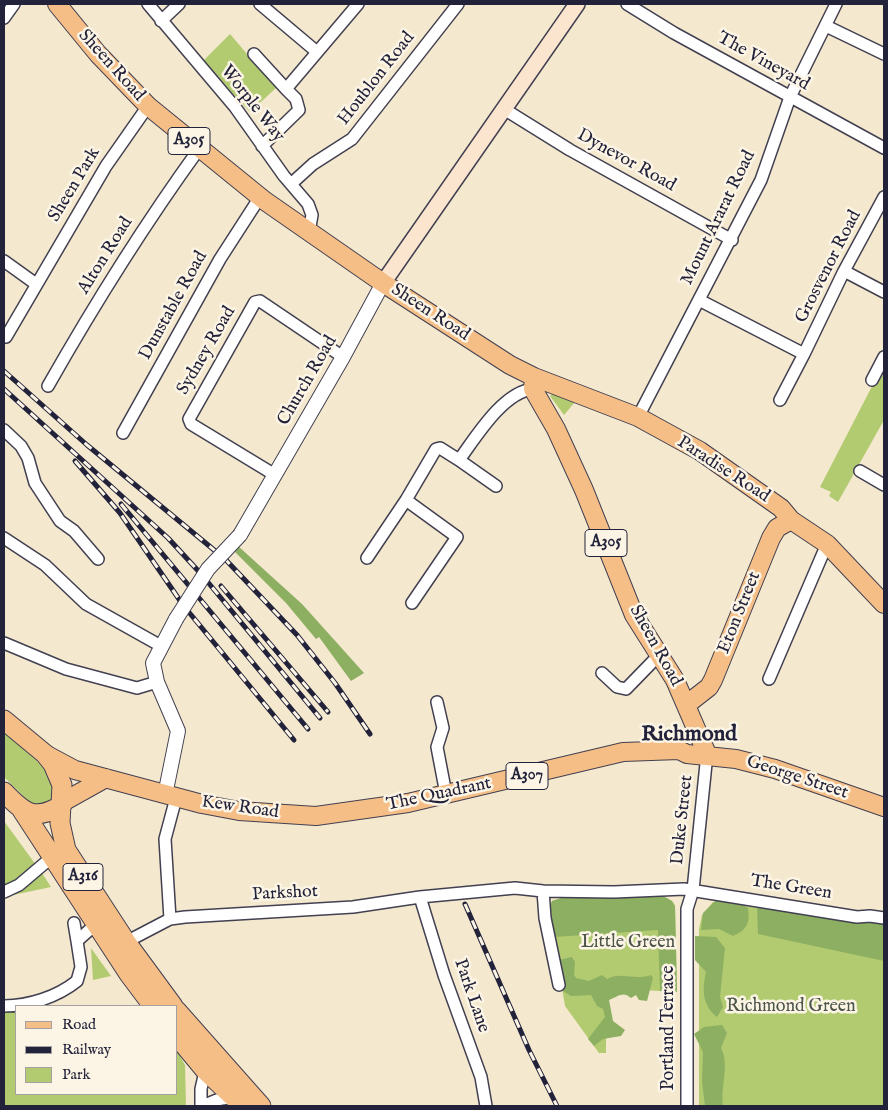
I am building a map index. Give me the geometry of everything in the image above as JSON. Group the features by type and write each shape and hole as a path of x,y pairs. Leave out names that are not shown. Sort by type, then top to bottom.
{"highway":[{"name":"A316","path":"4,720 45,754 60,778 62,803 60,823 66,850 126,942 172,1005"},
{"name":"A316","path":"4,792 22,810 96,924 152,1005"},
{"path":"22,810 40,815 51,812 62,803"},
{"path":"178,1012 261,1106"},
{"path":"178,1038 205,1070 240,1104"}],"main road":[{"name":"Sheen Road","path":"57,4 98,54 148,106 199,149 260,197 309,232 383,283 510,365 533,383 584,490 634,615 676,680 707,754"},
{"name":"Church Road","path":"383,283 577,4"},
{"name":"Paradise Road","path":"533,383 638,417 700,451 773,502 791,520 827,544 883,601"},
{"name":"Eton Street","path":"686,705 709,687 772,538 777,528 791,520"},
{"path":"679,750 697,732"},
{"name":"The Quadrant","path":"376,808 446,794 623,752 679,750"},
{"name":"George Street","path":"679,750 687,754 707,754 775,769 884,807"},
{"name":"A307","path":"45,754 75,770 106,778"},
{"name":"Kew Road","path":"106,778 171,797 239,811 316,816 376,808"},
{"path":"62,803 106,778"}],"street":[{"path":"4,18 14,4"},
{"name":"Worple Way","path":"148,4 235,107 262,146 308,204 312,215 309,232"},
{"path":"161,21 179,4"},
{"path":"260,4 317,52"},
{"path":"286,89 358,4"},
{"name":"Houblon Road","path":"291,184 313,164 352,139 458,4"},
{"name":"The Vineyard","path":"627,4 674,33 884,148"},
{"name":"Mount Ararat Road","path":"638,417 732,240 761,180 790,97 836,4"},
{"path":"826,26 884,54"},
{"path":"254,54 296,99 299,110 262,146"},
{"name":"Sheen Park","path":"6,337 106,166 148,106"},
{"name":"Dynevor Road","path":"504,109 570,150 732,240"},
{"name":"Alton Road","path":"48,386 80,330 147,224 199,149"},
{"name":"Dunstable Road","path":"123,433 220,259 260,197"},
{"name":"Grosvenor Road","path":"780,400 844,271 884,197"},
{"path":"4,261 36,284"},
{"path":"844,271 884,292"},
{"name":"Church Road","path":"171,797 178,731 157,682 153,663 176,619 208,569 240,535 343,357 383,283"},
{"path":"699,300 804,354"},
{"name":"Sydney Road","path":"275,475 191,424 189,419 255,302 260,301 343,357"},
{"path":"872,380 884,357"},
{"path":"459,460 490,420 511,398 533,383"},
{"path":"4,430 25,452 35,483 60,521 74,531 98,559"},
{"path":"367,558 406,500 436,449 440,448 496,486"},
{"path":"860,472 884,485"},
{"path":"406,500 457,537 412,603"},
{"path":"4,538 45,565 86,604 161,646"},
{"path":"768,679 827,544"},
{"path":"4,643 66,669 137,688 157,682"},
{"path":"602,674 617,687 626,689 660,654"},
{"path":"437,702 443,728 437,747 446,794"},
{"name":"Duke Street","path":"693,890 707,754"},
{"path":"170,919 165,840 171,797"},
{"path":"4,892 19,885 52,857"},
{"name":"Parkshot","path":"126,942 170,919 353,907 420,897 514,888 543,891"},
{"path":"559,985 545,918 543,891 693,890"},
{"name":"The Green","path":"693,890 858,917 884,918"},
{"name":"Portland Terrace","path":"687,1106 687,910 693,890"},
{"name":"Park Lane","path":"420,897 444,975 481,1077 486,1106"},
{"path":"18,1005 50,996 77,981 80,967 74,923"},
{"path":"77,941 96,924"},
{"path":"205,1044 207,1059 201,1089 203,1106 227,1098 240,1104"}],"green space":[{"path":"230,34 276,88 250,112 203,61"},
{"path":"884,363 884,420 838,502 829,496 831,492 820,487"},
{"path":"554,392 575,402 564,415 550,396"},
{"path":"238,546 302,604 364,673 351,681 319,637 316,639 286,603 234,551"},
{"path":"4,732 46,769 54,782 53,799 39,807 30,803 4,777"},
{"path":"4,821 36,865 22,878 4,886"},
{"path":"42,873 51,887 13,895"},
{"name":"Little Green","path":"663,896 672,901 675,906 677,992 606,988 606,1053 599,1053 565,1006 549,910 552,901 561,898"},
{"path":"663,896 672,901 675,906 677,992 660,991 658,930 554,937 549,910 552,901 561,898"},
{"path":"716,900 742,904 748,908 748,922 742,931 733,936 719,929 701,930 703,913"},
{"name":"Richmond Green","path":"713,902 884,924 884,1106 699,1106 699,929 702,915"},
{"path":"757,907 884,924 884,961 758,934"},
{"path":"695,936 716,937 725,948 720,997 723,1007 717,1017 708,1007 704,997 706,972 695,960"},
{"path":"91,948 111,976 93,980"},
{"path":"572,957 575,962 574,975 576,978 589,981 602,975 607,979 617,976 645,977 651,975 653,978 647,1001 639,1000 636,995 631,998 623,995 609,1000 613,1021 625,1030 621,1036 603,1039 594,1046 588,1039 605,1017 603,1009 597,1006 591,995 571,996 563,991 559,960"},
{"path":"4,1011 15,1011 15,1095 178,1095 178,1053 185,1065 186,1106 4,1106"},
{"path":"722,1025 727,1033 721,1048 725,1062 723,1106 705,1106 702,1082 703,1052 694,1034 704,1027"}],"railway":[{"path":"4,371 87,445 225,559 297,635 335,683 370,734"},
{"path":"4,389 168,538 202,575 320,718"},
{"path":"75,461 120,513 183,605 294,740"},
{"path":"121,504 308,729"},
{"path":"221,586 328,712"},
{"path":"465,904 529,1050 557,1106"}],"district":[{"name":"Richmond","path":"689,735"}]}
